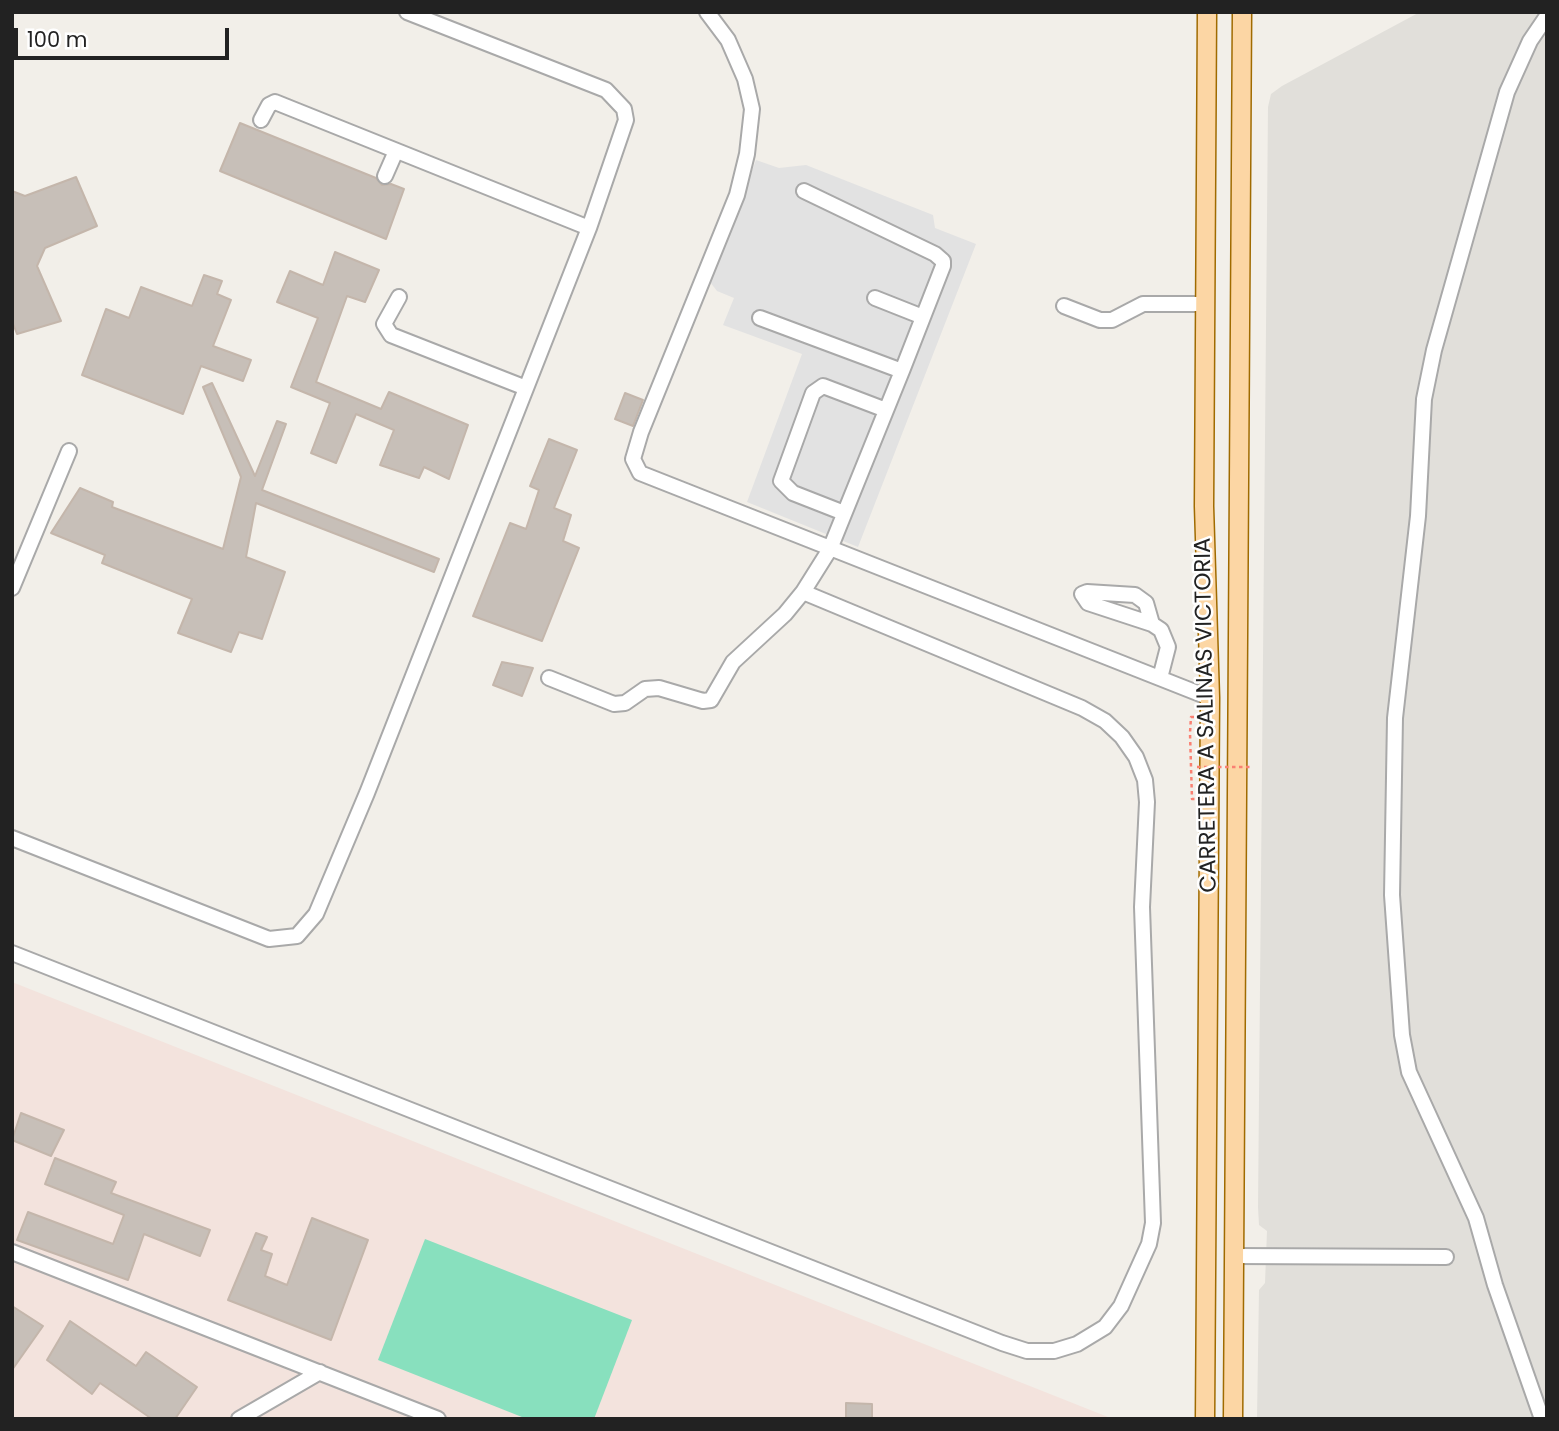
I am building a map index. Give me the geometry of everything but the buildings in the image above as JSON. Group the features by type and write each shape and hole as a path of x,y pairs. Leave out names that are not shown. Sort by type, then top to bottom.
{"main road":[{"name":"CARRETERA A SALINAS VICTORIA","path":"1205,1419 1210,698 1204,506 1208,12"},
{"name":"CARRETERA A SALINAS VICTORIA","path":"1233,1419 1242,12"}],"street":[{"path":"12,838 269,939 297,936 316,914 367,793 625,132 624,109 606,90 407,12"},
{"path":"708,12 728,40 745,79 752,109 747,154 737,195 641,432 633,454 634,463 647,478 1210,698"},
{"path":"1542,1419 1495,1284 1476,1218 1409,1072 1402,1035 1392,895 1395,718 1418,516 1424,399 1434,350 1507,92 1530,41 1547,16"},
{"path":"261,120 269,105 275,102 589,228"},
{"path":"385,176 396,151"},
{"path":"549,678 614,704 625,703 645,689 659,688 703,701 711,700 733,662 785,614 830,550 943,267 941,258 804,191"},
{"path":"399,297 384,324 391,335 526,388"},
{"path":"875,298 923,317"},
{"path":"1064,306 1100,320 1112,320 1143,304 1205,304"},
{"path":"760,318 902,371"},
{"path":"844,513 793,493 781,481 813,393 823,386 886,410"},
{"path":"12,588 69,451"},
{"path":"12,953 1002,1343 1027,1351 1054,1352 1077,1344 1105,1327 1121,1306 1149,1244 1153,1223 1142,907 1147,802 1145,780 1136,757 1122,737 1105,721 1082,708 803,592"},
{"path":"1152,624 1166,636 1168,647 1160,678"},
{"path":"12,1252 438,1419"},
{"path":"1234,1256 1446,1257"},
{"path":"239,1419 320,1372"}],"path":[{"path":"1197,767 1252,767"}],"shaded area":[{"path":"1420,12 1547,12 1547,1419 1257,1419 1259,1290 1265,1283 1267,1231 1259,1225 1258,1207 1268,107 1271,94 1282,86"},
{"path":"756,160 779,168 806,165 933,215 935,228 976,244 858,547 747,502 802,354 723,325 734,298 717,291 710,282"},
{"path":"12,982 1113,1419 12,1419"}],"green space":[{"path":"425,1239 632,1320 594,1419 527,1419 378,1360"}]}
